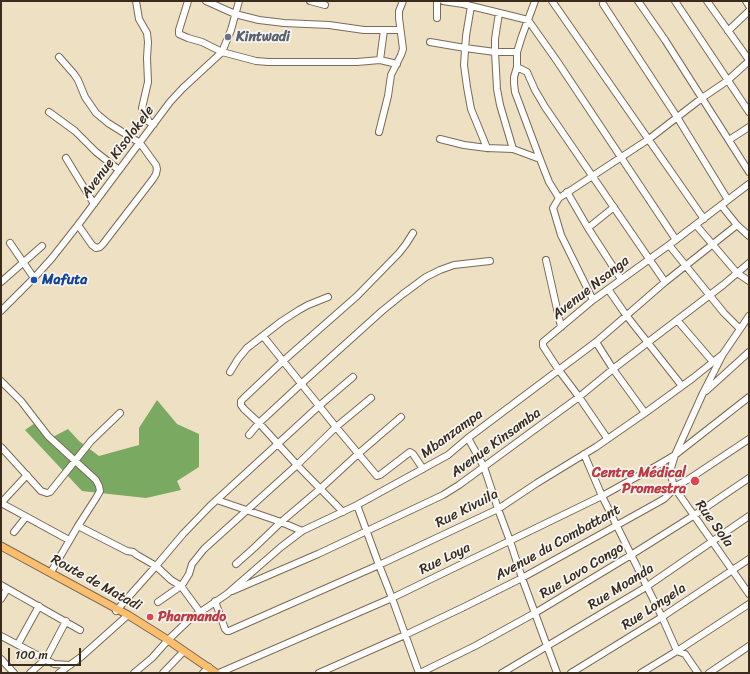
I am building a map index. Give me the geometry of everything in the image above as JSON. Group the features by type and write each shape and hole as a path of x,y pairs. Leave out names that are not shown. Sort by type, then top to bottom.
{"main road":[{"name":"Route de Matadi","path":"1,546 51,572 116,610 128,615 216,673"}],"street":[{"path":"136,1 139,18 147,33 148,42 148,82 142,108 150,122 154,124"},
{"path":"188,1 179,34 202,42 222,52 256,61 268,62 357,62 380,60 397,64"},
{"path":"206,1 235,14 272,22 329,25 364,30 400,30"},
{"name":"Avenue Kisolokele","path":"1,311 34,278 78,226 170,102 222,52 231,30 239,1"},
{"path":"310,1 325,5"},
{"path":"378,132 388,96 391,75 401,55 402,49 399,11 403,1"},
{"path":"437,1 437,18"},
{"path":"443,1 463,3 528,20 622,157 676,240"},
{"path":"535,1 517,52 517,66 514,77 515,92 549,182 559,198"},
{"path":"552,1 704,219"},
{"path":"638,1 665,40 749,172"},
{"path":"675,1 749,112"},
{"path":"593,300 561,235 554,208 559,198 649,139 702,98 727,81 749,61 707,1"},
{"path":"746,1 749,6"},
{"path":"603,4 677,117 728,200"},
{"path":"472,6 466,36 464,65 471,109 487,148"},
{"path":"728,31 749,11"},
{"path":"499,13 494,52 497,89 500,105 513,149"},
{"path":"380,60 384,30"},
{"path":"430,42 494,52 517,52"},
{"path":"59,57 78,80 85,97 96,113 108,124 140,143 156,165 157,169 156,174 100,247 96,248 92,246 78,226"},
{"path":"517,66 527,72 545,107 665,282"},
{"path":"49,112 75,131 96,152 119,170"},
{"path":"729,140 749,127"},
{"path":"440,139 464,145 513,149 540,159"},
{"path":"66,158 94,204"},
{"name":"Avenue Nsanga","path":"607,438 558,369 542,344 544,340 593,300 676,240 749,184"},
{"path":"567,192 621,279"},
{"path":"721,205 749,236"},
{"path":"588,228 614,207"},
{"name":"Mbanzampa","path":"134,673 152,658 190,619 227,594 281,547 302,531 357,505 448,455 558,369 596,342 665,282 737,224"},
{"path":"696,225 737,273 749,281"},
{"path":"343,512 244,409 241,405 241,401 282,362 357,296 399,253 413,233"},
{"path":"10,243 34,278"},
{"path":"669,245 740,329"},
{"path":"1,282 42,246"},
{"path":"546,260 561,327"},
{"path":"249,435 259,423 382,311 426,277 454,265 490,261"},
{"name":"Avenue Kinsamba","path":"227,594 318,554 443,494 470,477 579,397 749,263"},
{"path":"608,289 626,315 682,386"},
{"path":"230,372 247,348 282,321 308,305 328,297"},
{"path":"674,487 670,471 675,455 703,393 723,354 749,316"},
{"path":"677,320 713,362"},
{"path":"263,336 282,362 377,476 410,452 423,469"},
{"path":"596,342 613,369 645,413"},
{"path":"703,393 749,352"},
{"name":"Rue Kivuila","path":"215,601 225,629 226,631 229,631 379,565 498,509 645,413 723,354"},
{"path":"116,610 183,534 217,500 319,406 353,377"},
{"path":"1,381 21,401 48,436 96,480 99,486 100,491 51,572"},
{"name":"Rue Loya","path":"219,673 392,598 602,496 675,455 749,397"},
{"path":"158,602 184,582 192,564 204,549 297,465 336,427 371,398"},
{"path":"1,447 41,491 46,493 50,492 91,441 120,413"},
{"path":"236,564 281,522 401,417"},
{"path":"468,438 484,467 522,578 557,673"},
{"name":"Avenue du Combattant","path":"319,673 405,635 522,578 664,499 674,487 689,479 749,439"},
{"path":"584,454 602,496 662,617 677,651 685,654 698,673"},
{"path":"27,475 1,503 69,540"},
{"name":"Rue Lovo Congo","path":"420,673 475,646 535,613 631,556 749,478"},
{"name":"Rue Sola","path":"674,487 749,594"},
{"path":"217,500 281,522 302,531"},
{"path":"357,505 420,673"},
{"name":"Rue Moanda","path":"502,673 646,586 749,516"},
{"path":"14,532 26,517"},
{"path":"78,526 127,551 133,552 156,566 180,586 200,612"},
{"name":"Rue Longela","path":"571,673 662,617 749,559"},
{"path":"1,585 80,630"},
{"path":"1,599 7,589"},
{"path":"641,673 749,604"},
{"path":"18,644 38,606"},
{"path":"59,673 81,657 128,615"},
{"path":"30,673 46,659 66,621"},
{"path":"1,644 3,637 54,664 70,664"},
{"path":"709,673 749,646"},
{"path":"163,673 184,651"},
{"path":"1,659 14,673"},
{"path":"203,673 209,667"}],"green space":[{"path":"157,400 177,424 199,434 199,467 177,481 181,490 146,498 82,491 25,430 35,423 49,439 68,429 79,441 99,456 139,445 139,428"}],"place":[{"name":"Kintwadi","path":"228,37"},
{"name":"Mafuta","path":"34,280"},
{"name":"Centre Médical Promestra","path":"695,481"},
{"name":"Pharmando","path":"150,617"}]}
